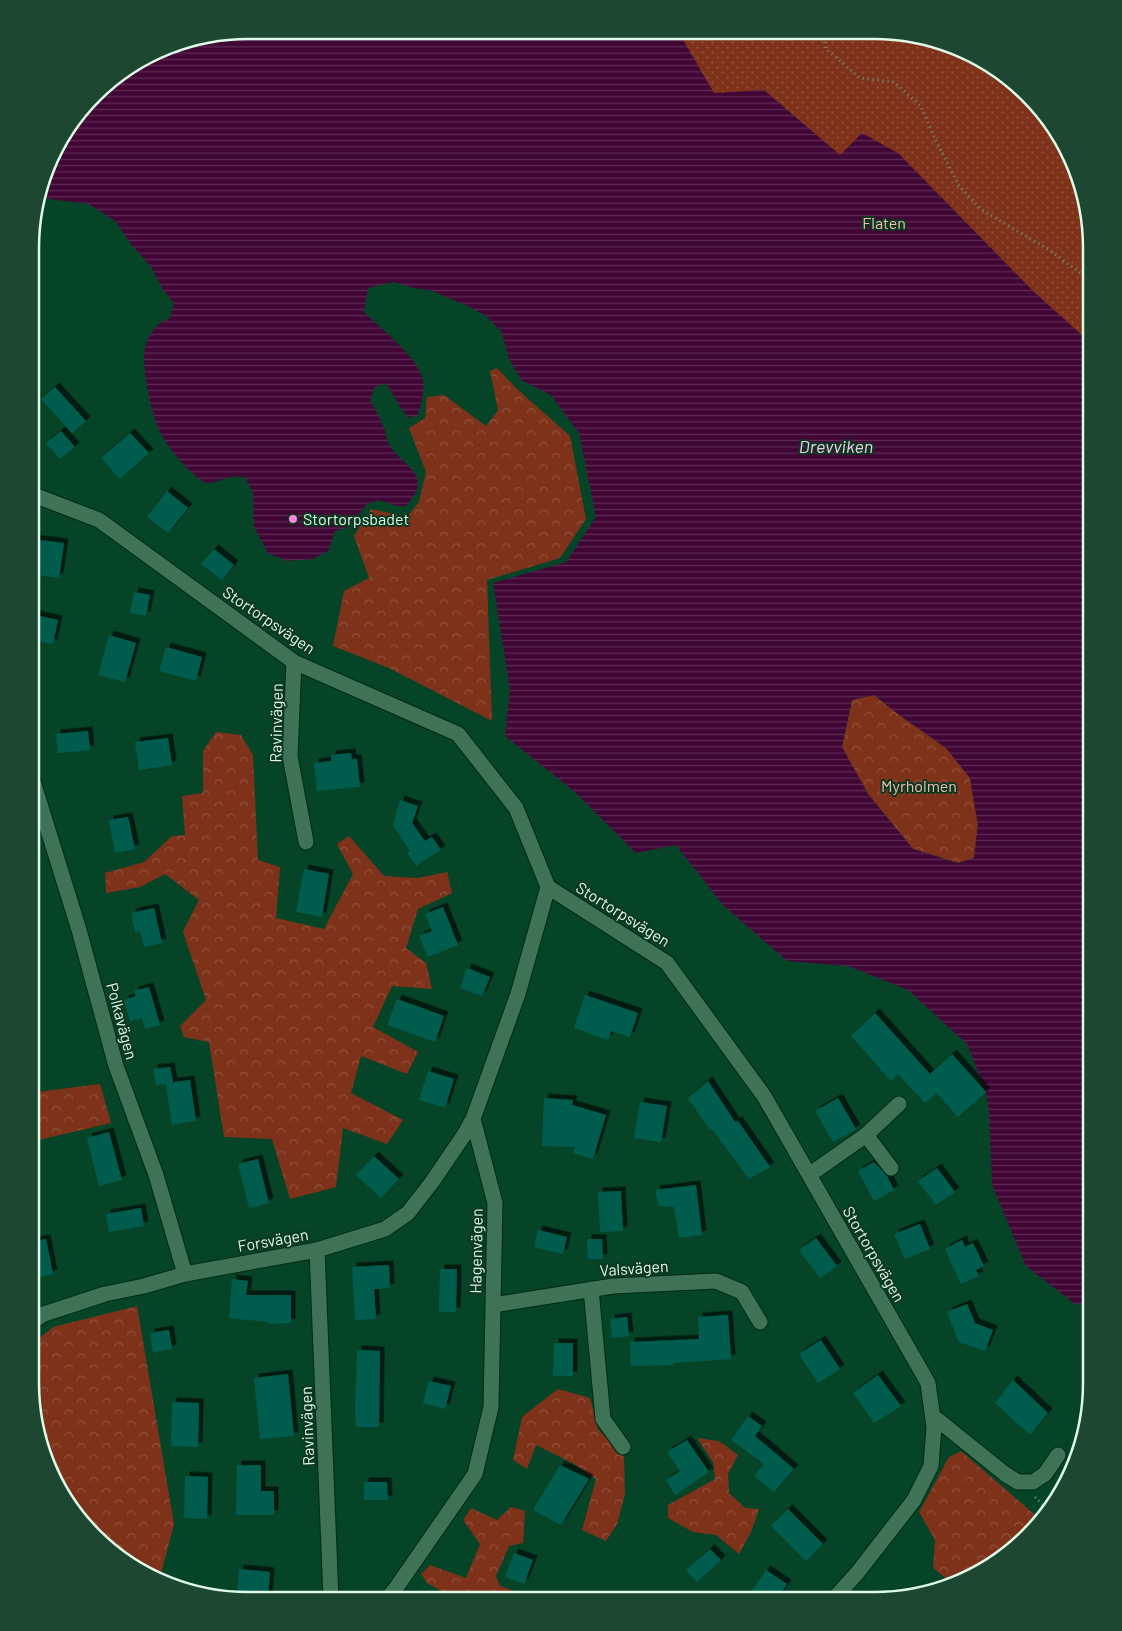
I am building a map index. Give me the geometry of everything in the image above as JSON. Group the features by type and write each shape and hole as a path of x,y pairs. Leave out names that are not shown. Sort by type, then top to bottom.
{"street":[{"name":"Stortorpsvägen","path":"39,497 99,520 294,662 458,734 516,808 548,886 667,963 764,1096 928,1383 934,1427 931,1466 914,1500 840,1592"},
{"name":"Ravinvägen","path":"294,662 290,756 306,842"},
{"name":"Polkavägen","path":"39,801 79,930 116,1066 156,1175 185,1274"},
{"path":"473,1119 518,994 548,886"},
{"path":"809,1175 866,1135 899,1104"},
{"name":"Forsvägen","path":"39,1317 105,1294 144,1286 185,1274 317,1250 385,1230 408,1213 432,1182 473,1119"},
{"name":"Hagenvägen","path":"393,1592 475,1474 491,1407 495,1203 473,1119"},
{"path":"866,1135 891,1168"},
{"name":"Ravinvägen","path":"317,1250 331,1592"},
{"name":"Valsvägen","path":"493,1305 613,1286 716,1281 742,1292 760,1322"},
{"path":"591,1289 603,1419 623,1447"},
{"path":"932,1416 1005,1474 1018,1482 1033,1482 1045,1474 1058,1455"}],"path":[{"path":"825,39 824,48 860,78 894,82 921,106 935,139 959,186 982,210 1050,251 1083,275"}],"green space":[{"name":"Flaten","path":"458,39 888,39 928,46 967,60 1002,82 1022,100 1040,120 1062,155 1076,194 1083,234 1083,717"},
{"path":"497,368 517,389 570,436 586,519 560,558 487,580 492,721 389,668 333,646 344,591 369,578 354,536 371,509 407,517 419,502 426,472 409,428 425,418 427,397 444,395 486,426 498,410 490,371"},
{"name":"Myrholmen","path":"874,695 946,748 970,778 978,825 974,858 958,863 913,849 868,794 842,747 852,700"},
{"path":"216,732 241,735 253,755 258,860 280,867 276,918 324,929 353,874 337,844 349,836 384,876 418,878 447,872 452,893 418,909 406,948 426,963 432,989 392,986 373,1027 418,1052 407,1074 361,1056 351,1093 403,1120 387,1144 343,1128 336,1187 290,1199 272,1139 224,1137 209,1042 184,1037 180,1026 206,1000 183,932 199,900 165,874 140,887 106,893 105,873 144,862 172,836 185,835 182,796 203,793 203,751"},
{"path":"100,1084 111,1123 39,1140 39,1092"},
{"path":"137,1306 174,1524 161,1573 120,1549 100,1531 82,1511 60,1476 46,1437 39,1397 39,1339 53,1327"},
{"path":"558,1389 590,1398 598,1429 624,1457 625,1494 617,1524 606,1541 582,1530 596,1479 574,1464 536,1445 527,1469 513,1460 522,1417"},
{"path":"697,1438 719,1441 738,1455 728,1474 729,1493 745,1508 759,1509 751,1532 739,1554 716,1535 693,1532 668,1518 668,1505 715,1479 713,1462"},
{"path":"961,1451 1036,1516 1002,1549 967,1571 947,1579 933,1568 935,1540 919,1512 949,1457"},
{"path":"511,1507 525,1511 523,1543 509,1546 496,1576 500,1586 518,1592 443,1592 427,1583 421,1574 430,1565 466,1578 480,1544 463,1520 471,1508 497,1520"}],"water":[{"name":"Drevviken","path":"234,39 683,39 714,93 764,90 840,155 862,133 898,153 1034,292 1083,336 1083,1303 1075,1304 1026,1266 992,1185 989,1111 986,1092 967,1044 908,990 848,966 787,961 723,905 676,845 636,853 576,793 505,736 510,690 493,583 566,562 596,517 579,433 551,395 521,380 509,358 501,331 486,316 430,290 413,288 394,282 368,288 364,312 398,343 414,361 423,380 423,393 418,415 409,418 386,383 375,387 370,400 385,431 388,443 413,471 417,478 418,486 406,506 397,506 378,500 367,504 349,527 335,531 328,551 313,559 287,561 268,553 254,527 253,493 245,477 226,478 212,483 201,480 179,459 161,434 151,404 144,356 146,343 151,334 157,326 170,318 174,303 163,290 151,267 131,244 115,221 89,204 49,199 45,196 46,194 60,155 82,120 100,100 120,82 155,60 194,46","holes":["874,695 946,748 970,778 978,825 974,858 958,863 913,849 868,794 842,747 852,700"]}],"building":[{"path":"55,387 86,421 72,433 41,399"},
{"path":"61,431 75,447 60,459 46,443"},
{"path":"130,433 149,453 120,479 101,458"},
{"path":"167,491 188,508 168,533 147,517"},
{"path":"39,540 64,543 59,578 39,575"},
{"path":"214,549 234,565 222,580 201,564"},
{"path":"134,592 150,595 146,616 130,613"},
{"path":"39,616 58,620 53,644 39,641"},
{"path":"109,635 136,643 125,682 98,675"},
{"path":"166,647 202,657 196,681 159,671"},
{"path":"88,731 90,750 58,753 56,734"},
{"path":"168,738 172,765 139,770 135,742"},
{"path":"351,753 352,759 357,759 360,787 317,791 314,763 331,761 331,755"},
{"path":"400,800 418,806 412,823 425,841 432,837 441,850 416,866 407,853 410,851 393,825"},
{"path":"128,817 135,849 115,853 109,820"},
{"path":"304,869 329,874 322,917 296,912"},
{"path":"443,907 458,945 428,957 419,936 432,931 425,914"},
{"path":"154,908 162,943 144,947 140,931 135,932 131,913"},
{"path":"467,968 490,977 482,996 460,988"},
{"path":"149,987 160,1025 145,1029 142,1018 130,1021 124,1000 136,996 134,991"},
{"path":"585,995 638,1013 630,1037 611,1031 608,1040 574,1028"},
{"path":"397,999 444,1016 435,1042 387,1025"},
{"path":"875,1013 930,1074 952,1054 986,1092 958,1117 937,1093 925,1103 898,1074 891,1081 851,1036"},
{"path":"170,1067 173,1082 167,1083 190,1080 196,1121 172,1125 166,1084 156,1085 153,1069"},
{"path":"428,1071 454,1079 445,1108 419,1100"},
{"path":"708,1081 735,1122 738,1121 770,1167 749,1179 712,1129 710,1130 688,1098"},
{"path":"544,1098 573,1100 572,1105 606,1115 593,1159 573,1153 575,1147 542,1146"},
{"path":"838,1098 856,1129 833,1142 815,1111"},
{"path":"640,1102 667,1106 661,1142 634,1138"},
{"path":"109,1132 122,1180 99,1186 87,1138"},
{"path":"374,1156 399,1179 381,1198 356,1175"},
{"path":"258,1159 269,1203 249,1208 238,1164"},
{"path":"874,1162 887,1176 894,1190 874,1201 858,1171"},
{"path":"937,1168 955,1192 936,1205 918,1181"},
{"path":"696,1185 702,1235 679,1238 674,1207 659,1206 655,1190"},
{"path":"621,1191 623,1231 600,1232 598,1192"},
{"path":"141,1208 144,1226 109,1232 106,1214"},
{"path":"920,1224 930,1249 905,1259 894,1234"},
{"path":"538,1230 567,1237 563,1254 534,1247"},
{"path":"816,1238 837,1266 820,1278 799,1250"},
{"path":"46,1239 53,1274 39,1277 39,1240"},
{"path":"587,1239 602,1239 603,1259 588,1259"},
{"path":"962,1240 965,1247 973,1243 984,1266 976,1270 979,1276 961,1284 945,1249"},
{"path":"389,1265 390,1288 374,1289 376,1319 355,1320 352,1267"},
{"path":"440,1269 457,1269 456,1312 439,1312"},
{"path":"232,1279 248,1281 246,1295 291,1295 291,1323 269,1324 269,1322 229,1318"},
{"path":"967,1304 975,1323 993,1330 985,1351 959,1342 947,1312"},
{"path":"728,1315 731,1359 673,1363 673,1365 631,1366 630,1342 699,1339 698,1317"},
{"path":"627,1317 629,1336 612,1338 610,1319"},
{"path":"169,1330 172,1349 153,1352 150,1333"},
{"path":"821,1340 840,1369 818,1383 799,1354"},
{"path":"554,1343 573,1343 573,1376 553,1376"},
{"path":"357,1350 380,1351 379,1427 356,1427"},
{"path":"288,1374 294,1436 260,1439 254,1378"},
{"path":"878,1375 901,1406 874,1423 853,1393"},
{"path":"1013,1380 1048,1413 1030,1435 995,1403"},
{"path":"429,1381 451,1386 445,1409 423,1403"},
{"path":"172,1402 199,1403 198,1447 171,1446"},
{"path":"748,1416 762,1426 755,1436 794,1469 774,1492 754,1476 764,1464 731,1440"},
{"path":"687,1440 709,1472 675,1495 666,1480 680,1471 667,1452"},
{"path":"237,1465 261,1465 261,1491 274,1491 274,1515 236,1515"},
{"path":"560,1465 589,1479 561,1525 533,1510"},
{"path":"185,1476 208,1477 207,1519 184,1518"},
{"path":"364,1482 387,1482 388,1500 364,1500"},
{"path":"788,1509 823,1544 806,1561 771,1526"},
{"path":"710,1549 721,1560 697,1582 686,1570"},
{"path":"514,1553 533,1560 524,1584 505,1577"},
{"path":"239,1569 270,1572 269,1592 237,1592"},
{"path":"766,1570 787,1584 782,1592 751,1592"}],"place":[{"name":"Stortorpsbadet","path":"293,519"}]}
